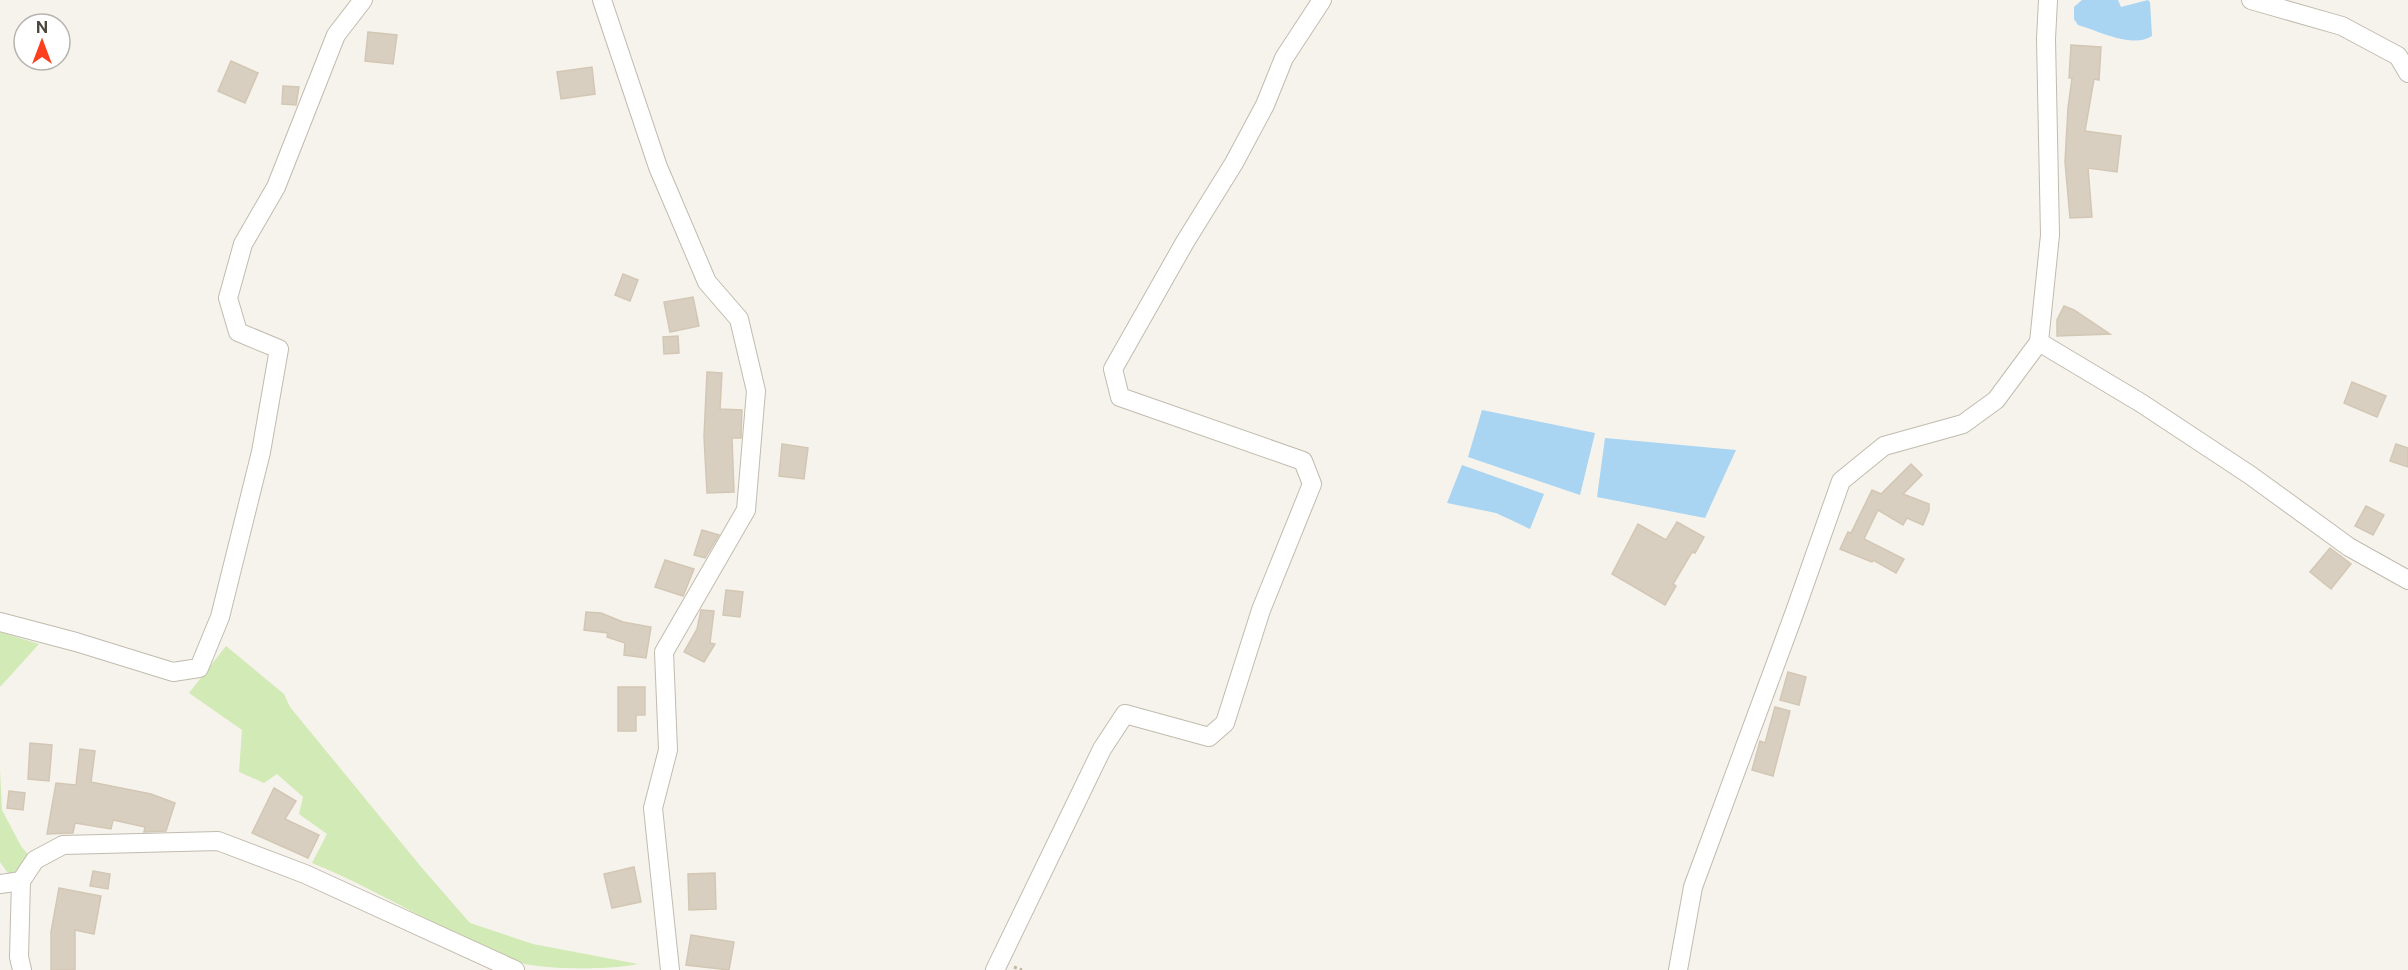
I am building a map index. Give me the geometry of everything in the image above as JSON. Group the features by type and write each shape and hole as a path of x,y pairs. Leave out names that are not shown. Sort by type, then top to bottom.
{"street":[{"path":"0,622 76,642 173,672 199,668 220,617 261,452 279,349 238,332 228,298 243,244 276,187 336,35 363,0"},
{"path":"602,0 658,167 707,282 739,319 756,391 746,510 664,652 668,750 653,808 670,970"},
{"path":"995,970 1102,749 1125,714 1209,737 1225,723 1261,610 1312,484 1303,461 1120,397 1113,369 1185,242 1234,163 1265,105 1284,58 1322,0"},
{"path":"1678,970 1692,887 1841,481 1884,446 1963,424 1996,400 2039,342 2050,235 2046,39 2048,0"},
{"path":"2250,0 2342,26 2398,56 2408,73"},
{"path":"2039,342 2141,404 2250,475 2349,546 2408,580"},
{"path":"22,970 19,957 21,881 35,860 63,845 218,841 305,874 515,970"},
{"path":"0,884 21,881"}],"green space":[{"path":"0,632 39,644 1,686 0,686"},
{"path":"226,646 284,694 290,707 470,923 533,944 638,964 579,968 520,963 312,863 327,834 299,814 303,797 277,774 264,783 239,772 242,730 189,693"},
{"path":"0,769 2,810 21,846 30,857 12,879 0,862"}],"water":[{"path":"2082,0 2118,0 2121,7 2148,0 2152,36 2144,40 2126,40 2078,25 2074,19 2074,7"},
{"path":"1482,410 1595,433 1580,495 1468,457"},
{"path":"1605,438 1736,450 1705,518 1597,497"},
{"path":"1462,465 1544,494 1530,529 1496,513 1447,503"}],"building":[{"path":"368,32 397,35 393,64 365,61"},
{"path":"2071,45 2101,47 2099,80 2094,79 2085,131 2121,136 2117,172 2088,168 2092,217 2070,218 2065,162 2072,78 2069,78"},
{"path":"231,61 258,73 245,103 218,91"},
{"path":"592,67 595,94 561,99 557,72"},
{"path":"283,86 299,87 296,105 282,104"},
{"path":"623,274 638,280 630,301 615,295"},
{"path":"693,297 699,326 670,332 664,302"},
{"path":"2064,306 2110,334 2057,336 2057,320"},
{"path":"678,336 679,353 664,354 663,337"},
{"path":"707,372 722,373 720,409 742,410 741,438 732,438 734,492 707,493 704,437"},
{"path":"2352,382 2386,396 2377,417 2344,403"},
{"path":"782,444 808,448 804,479 779,476"},
{"path":"2396,444 2408,448 2408,467 2390,461"},
{"path":"1911,464 1922,475 1903,494 1929,504 1923,525 1907,518 1903,525 1878,510 1864,539 1904,559 1896,573 1873,560 1872,562 1840,549 1848,532 1851,533 1872,490 1881,494"},
{"path":"2366,506 2384,515 2373,535 2355,526"},
{"path":"1677,522 1704,537 1673,584 1676,586 1665,605 1612,574 1638,524 1666,540"},
{"path":"702,530 719,535 705,558 694,555"},
{"path":"2330,548 2351,564 2331,589 2310,572"},
{"path":"665,560 694,569 683,596 655,587"},
{"path":"726,590 743,592 740,617 723,615"},
{"path":"701,610 714,611 710,643 715,644 704,662 684,652 697,629"},
{"path":"586,612 601,613 623,622 651,627 646,658 624,655 625,643 607,637 608,633 584,630"},
{"path":"1788,672 1806,677 1799,705 1780,700"},
{"path":"618,687 645,687 645,715 636,715 636,731 618,731"},
{"path":"1775,707 1790,711 1773,776 1752,770 1760,741 1765,743"},
{"path":"30,743 52,745 49,781 28,779"},
{"path":"80,749 95,751 91,782 151,794 175,803 166,831 144,832 145,827 113,820 111,829 75,823 73,833 47,834 56,783 76,785"},
{"path":"274,788 296,801 285,819 319,835 308,858 252,833"},
{"path":"9,791 25,793 23,810 7,808"},
{"path":"634,867 641,902 612,908 604,874"},
{"path":"93,871 110,874 108,889 90,886"},
{"path":"715,873 716,909 689,910 688,874"},
{"path":"59,888 101,896 94,934 75,930 75,970 51,970 51,932"},
{"path":"691,935 734,942 729,970 686,965"}]}
